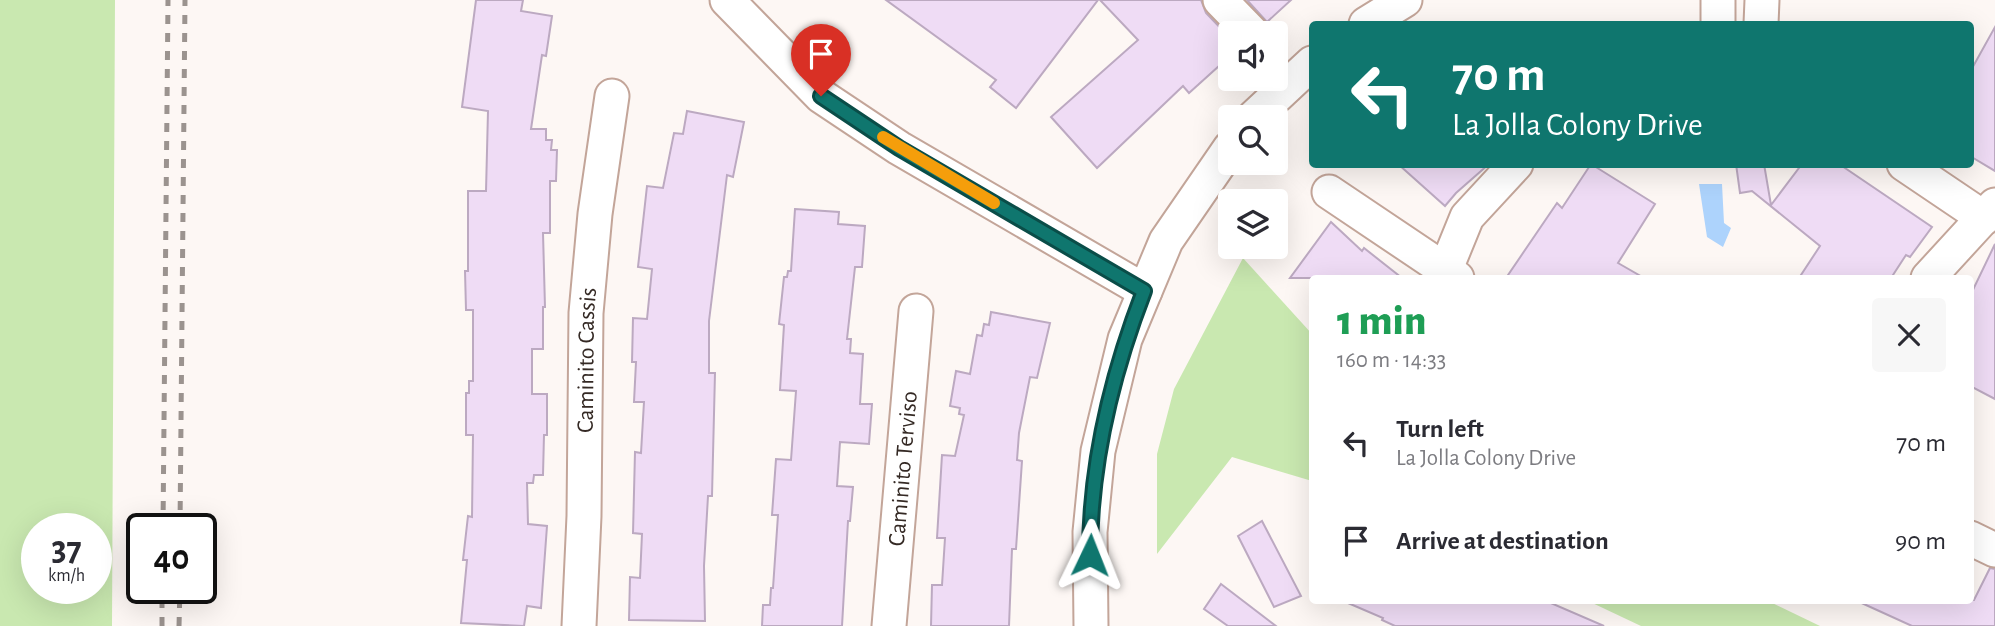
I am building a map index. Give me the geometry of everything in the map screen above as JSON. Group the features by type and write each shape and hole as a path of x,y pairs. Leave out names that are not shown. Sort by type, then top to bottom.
{"street":[{"path":"727,0 821,96 899,148 1144,291"},
{"path":"1220,0 1240,21"},
{"path":"1371,21 1405,0"},
{"path":"1718,0 1718,21"},
{"path":"1761,21 1762,0"},
{"path":"1264,105 1295,67"},
{"name":"Caminito Cassis","path":"579,626 584,516 586,313 595,214 612,96"},
{"path":"1091,626 1090,532 1098,451 1125,339 1166,241 1218,165"},
{"path":"1329,192 1451,274 1467,216 1512,168"},
{"path":"1911,168 1990,211 1931,275"},
{"name":"Caminito Terviso","path":"889,626 916,311"},
{"path":"1974,540 1995,550"}],"green space":[{"path":"0,0 115,0 112,626 0,626"},
{"path":"1244,259 1309,331 1309,480 1232,457 1157,554 1157,454 1174,389"},
{"path":"1594,604 1774,604 1820,626 1641,626"}],"water":[{"path":"1699,184 1722,184 1724,223 1731,228 1723,247 1707,237"}],"building":[{"path":"476,0 523,0 521,11 552,16 546,56 542,55 531,129 546,129 546,140 552,140 551,150 557,150 556,181 550,181 550,233 543,233 543,349 532,349 532,394 547,394 547,435 544,435 543,475 534,475 533,483 527,483 528,524 547,526 541,608 527,606 524,626 461,623 467,560 463,560 468,516 472,517 473,435 466,435 466,393 469,393 469,381 473,381 473,310 466,310 468,191 486,191 488,111 462,107"},
{"path":"886,0 1098,0 1016,108 990,87 996,80"},
{"path":"1100,0 1201,0 1206,13 1218,26 1218,67 1189,93 1183,86 1097,168 1051,117 1138,40"},
{"path":"1247,0 1291,0 1268,21"},
{"path":"1995,27 1995,171 1974,158 1974,65"},
{"path":"687,111 744,122 733,177 727,175 709,321 709,373 715,373 712,496 708,496 704,566 705,621 629,620 630,577 640,578 642,534 633,533 635,452 641,453 644,402 634,402 636,362 632,362 633,318 647,319 652,269 638,267 647,186 663,188 674,133 683,134"},
{"path":"1402,168 1484,168 1445,206"},
{"path":"1588,168 1597,168 1655,204 1618,263 1639,275 1508,275 1557,203 1562,208"},
{"path":"1737,168 1765,168 1771,205 1799,168 1845,168 1932,227 1910,257 1906,255 1893,275 1801,275 1820,246 1752,191 1740,193"},
{"path":"795,209 839,212 838,224 865,226 862,267 855,267 847,339 851,339 850,353 863,354 860,404 872,404 869,444 840,442 837,486 853,487 848,521 842,626 762,626 763,605 770,605 773,588 778,515 772,515 776,459 791,460 796,391 780,390 784,325 779,324 784,277 791,271"},
{"path":"1331,222 1362,251 1364,248 1398,275 1309,275 1309,278 1290,278"},
{"path":"1995,244 1995,399 1974,388 1974,288"},
{"path":"991,312 1050,323 1037,378 1030,377 1019,433 1017,460 1022,461 1016,549 1012,549 1009,626 931,626 932,585 942,585 945,538 937,538 942,455 955,456 964,415 959,414 960,408 950,406 956,371 970,374 977,335 982,336 984,324 989,325"},
{"path":"1262,521 1301,596 1274,607 1238,536"},
{"path":"1990,568 1995,569 1995,626 1912,626 1864,604 1974,604"},
{"path":"1221,584 1276,626 1228,626 1204,609"},
{"path":"1350,604 1553,604 1604,626 1395,626 1382,620 1383,618"}],"railway":[{"path":"163,513 168,0"},
{"path":"180,513 185,0"},
{"path":"162,604 162,626"},
{"path":"179,626 180,604"}],"slow traffic":[{"path":"883,137 994,203"}],"route":[{"path":"821,96 899,148 1144,291 1125,339 1098,451 1090,555"}]}
